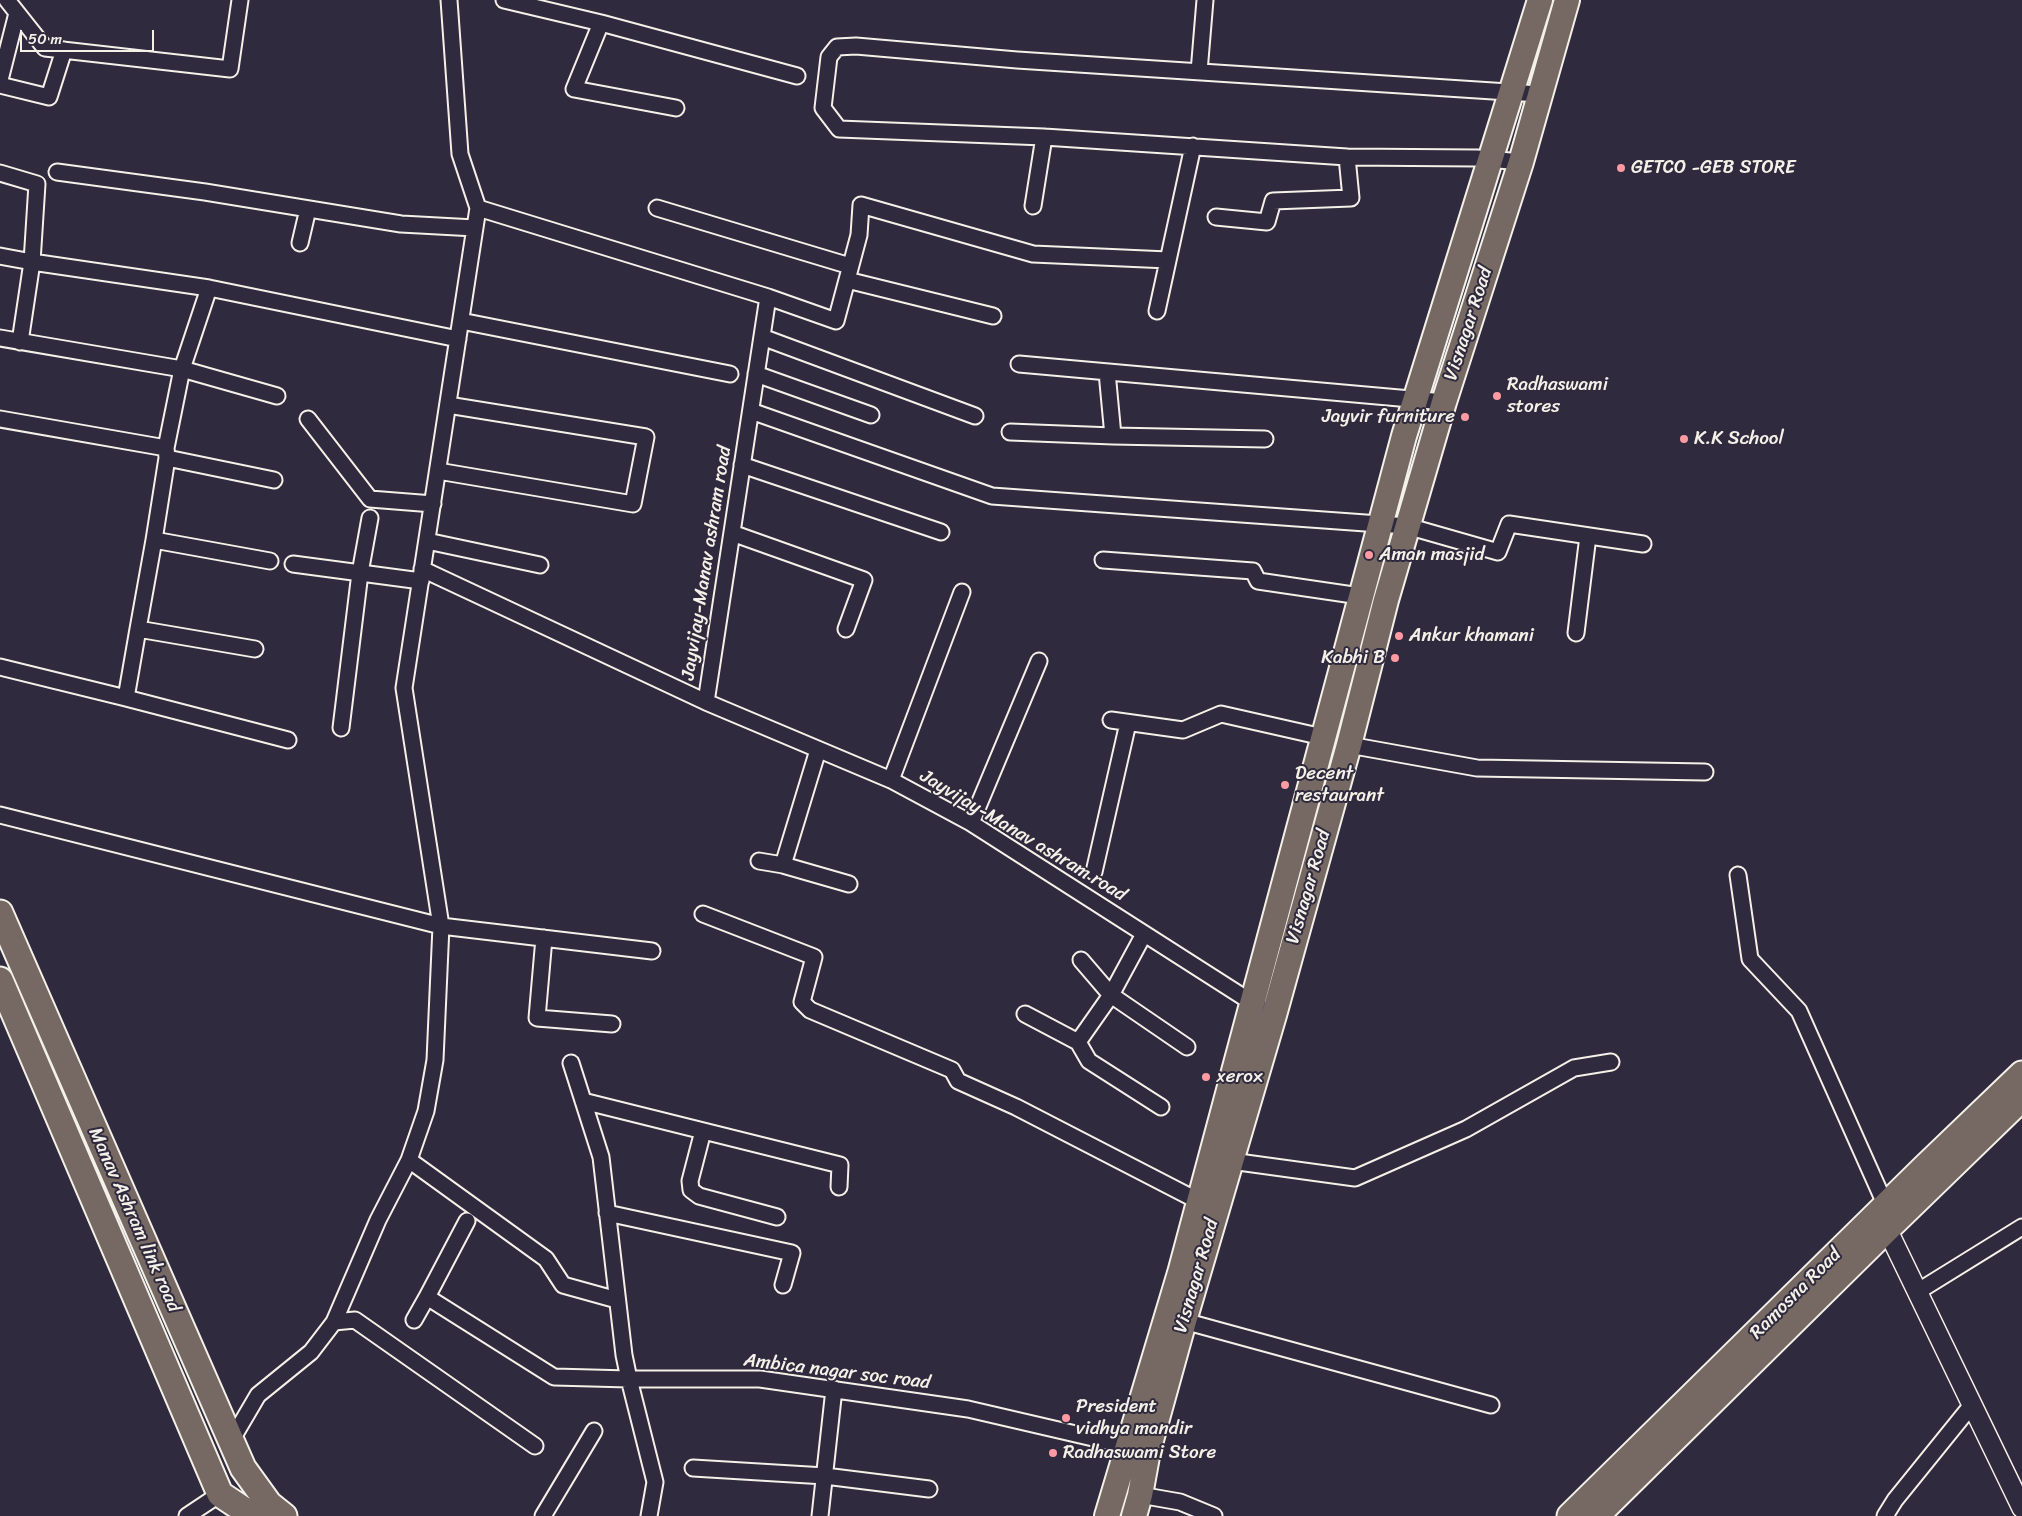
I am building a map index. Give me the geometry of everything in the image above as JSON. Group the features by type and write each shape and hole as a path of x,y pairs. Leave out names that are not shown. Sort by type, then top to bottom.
{"highway":[{"name":"Manav Ashram link road","path":"0,913 231,1441 266,1513"},
{"path":"0,980 220,1494 266,1513"},
{"name":"Ramosna Road","path":"1596,1516 2022,1074"},
{"name":"Ramosna Road","path":"1570,1516 1886,1217 2022,1098"}],"main road":[{"path":"1107,1516 1138,1448 1180,1273 1207,1206 1251,1002 1333,740 1360,596 1415,399 1540,0"},
{"name":"Visnagar Road","path":"1137,1505 1138,1448 1184,1321 1207,1206 1231,1161 1274,1015 1333,740 1386,600 1444,402 1521,162 1567,0"}],"street":[{"path":"7,0 45,48 230,69 240,0"},
{"path":"231,1441 258,1395 311,1352 334,1322 378,1220 409,1160 426,1110 435,1060 441,926 404,688 478,208 460,154 449,0"},
{"path":"504,0 601,22 797,76"},
{"path":"1199,72 1205,0"},
{"path":"0,80 17,13"},
{"path":"601,22 574,89 676,108"},
{"path":"1521,162 1490,159 1347,157 1044,137 839,129 823,108 830,58 837,47 856,46 1017,60 1539,94"},
{"path":"0,85 49,97 64,50"},
{"path":"1033,206 1044,137"},
{"path":"1157,311 1193,146"},
{"path":"1216,217 1267,222 1272,201 1351,198 1347,157"},
{"path":"57,172 205,192 401,224 475,228"},
{"path":"0,173 37,184 32,262 20,342"},
{"path":"478,208 768,297 836,321 859,234 861,205 1033,254 1168,260"},
{"path":"657,208 848,273 992,316"},
{"path":"300,243 308,209"},
{"path":"0,256 209,288 458,339"},
{"path":"126,698 182,369 209,288"},
{"name":"Jayvijay-Manav ashram road","path":"768,297 706,702 891,780 970,823 1274,1015"},
{"path":"461,320 730,374"},
{"path":"762,337 974,416"},
{"path":"0,338 182,369 278,396"},
{"path":"1019,364 1444,402"},
{"path":"1107,372 1113,436"},
{"path":"756,374 871,415"},
{"path":"438,471 633,504 646,437 448,405"},
{"path":"751,411 992,496 1407,526 1498,552 1509,524 1643,544"},
{"path":"308,418 370,499 433,504"},
{"path":"0,419 167,453 274,480"},
{"path":"1010,432 1265,439"},
{"path":"742,465 941,532"},
{"path":"342,728 360,573 370,518"},
{"path":"732,533 864,580 846,629"},
{"path":"1576,633 1588,536"},
{"path":"154,540 270,561"},
{"path":"427,541 540,565"},
{"path":"1103,560 1253,571 1258,581 1360,596"},
{"path":"293,564 360,573 422,575 706,702"},
{"path":"891,780 962,592"},
{"path":"138,629 255,649"},
{"path":"970,823 1040,660"},
{"path":"0,666 288,740"},
{"path":"1112,720 1183,730 1221,714 1333,740 1477,768 1705,772"},
{"path":"1094,872 1128,723"},
{"path":"783,865 818,750"},
{"path":"0,815 441,926 652,951"},
{"path":"760,861 783,865 849,884"},
{"path":"1738,875 1750,958 1799,1011 1917,1292 1971,1406 2022,1507"},
{"path":"703,914 814,957 802,1002 810,1010 952,1070 958,1082 1016,1108 1207,1206"},
{"path":"1078,1042 1111,994 1144,934"},
{"path":"544,938 537,1018 612,1024"},
{"path":"1081,960 1111,994 1187,1047"},
{"path":"1025,1014 1078,1042 1089,1061 1161,1107"},
{"path":"1231,1161 1355,1178 1466,1129 1574,1068 1611,1062"},
{"path":"571,1063 600,1157 624,1355 655,1482 649,1516"},
{"path":"583,1101 840,1165 838,1187"},
{"path":"703,1131 690,1181 691,1190 699,1196 777,1217"},
{"path":"409,1160 546,1259 563,1285 617,1300"},
{"path":"607,1212 792,1253 783,1285"},
{"path":"414,1320 468,1221"},
{"path":"1917,1292 2022,1227"},
{"name":"Ambica nagar soc road","path":"427,1297 554,1377 630,1380 760,1379 968,1409 1138,1448"},
{"path":"334,1322 355,1320 534,1446"},
{"path":"1184,1321 1491,1405"},
{"path":"820,1516 834,1389"},
{"path":"1885,1516 1894,1500 1971,1406"},
{"path":"543,1516 594,1431"},
{"path":"693,1468 824,1476 929,1489"},
{"path":"187,1516 220,1494"},
{"path":"1137,1505 1180,1502 1214,1516"}],"place":[{"name":"GETCO -GEB STORE","path":"1621,168"},
{"name":"Radhaswami stores","path":"1497,396"},
{"name":"Jayvir furniture","path":"1465,417"},
{"name":"K.K School","path":"1684,439"},
{"name":"Aman masjid","path":"1369,555"},
{"name":"Ankur khamani","path":"1399,636"},
{"name":"Kabhi B","path":"1395,658"},
{"name":"Decent restaurant","path":"1285,785"},
{"name":"xerox","path":"1206,1077"},
{"name":"President vidhya mandir","path":"1066,1418"},
{"name":"Radhaswami Store","path":"1053,1453"}]}
